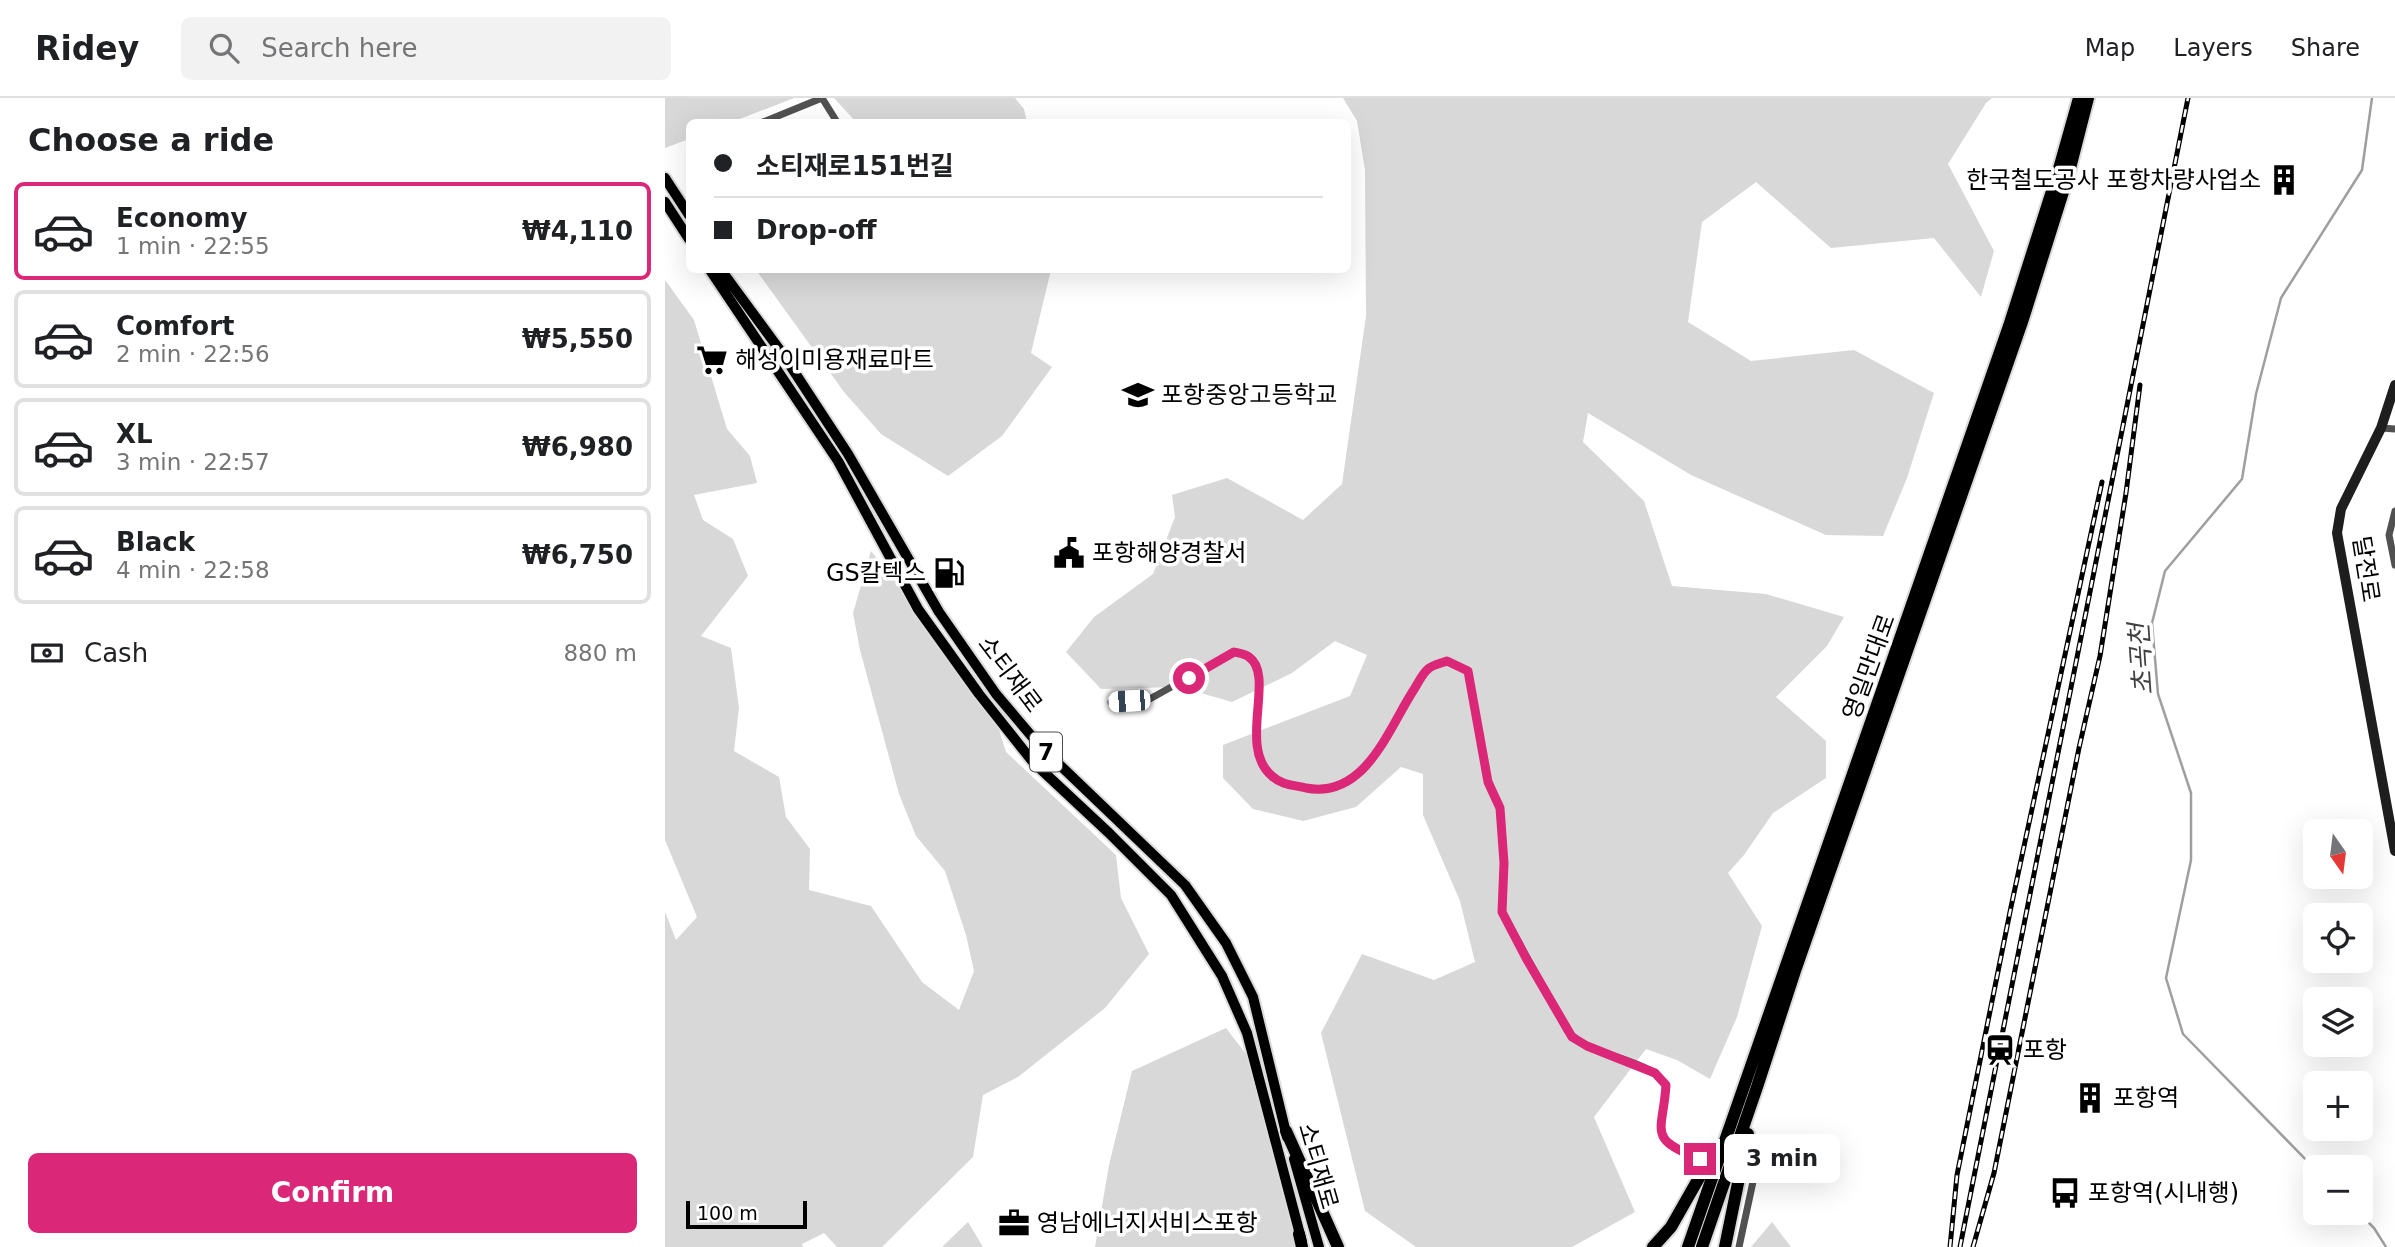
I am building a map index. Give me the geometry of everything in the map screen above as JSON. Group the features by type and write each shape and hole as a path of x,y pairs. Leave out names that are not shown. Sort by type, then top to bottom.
{"highway":[{"name":"영일만대로","path":"1688,1247 2000,353 2079,98"},
{"name":"영일만대로","path":"1702,1247 1795,971 2041,265 2088,98"},
{"path":"1725,1247 1757,1087"},
{"path":"1653,1247 1671,1227 1732,1121"},
{"path":"1286,1131 1338,1247"}],"main road":[{"path":"665,177 686,210"},
{"path":"665,202 686,235"},
{"name":"소티재로","path":"712,273 838,461 918,609 979,694 1033,762 1171,895 1222,976 1247,1033 1301,1243"},
{"name":"소티재로","path":"724,273 848,454 939,612 996,694 1040,746 1185,885 1226,943 1253,997 1286,1131 1319,1247"}],"street":[{"path":"770,119 822,98 835,119"},
{"name":"달전로","path":"2395,385 2381,428 2341,509 2337,533 2395,851"},
{"path":"2381,428 2395,429"},
{"path":"2395,511 2389,535 2395,565"},
{"path":"1111,702 1148,700 1234,652 1250,657 1261,673 1256,717 1262,768 1278,782 1317,790 1340,784 1359,774 1378,753 1427,669 1447,661 1468,671 1488,782 1500,808 1504,863 1502,912 1572,1037 1587,1046 1655,1073 1666,1085 1660,1129 1667,1143 1700,1159"},
{"path":"1739,1247 1754,1177 1744,1173"}],"shaded area":[{"path":"665,98 794,98 740,119 686,119 686,140 665,148"},
{"path":"834,98 1015,98 1024,109 1026,119 853,119"},
{"path":"1343,98 1992,98 1986,103 1948,164 1994,251 1981,297 1934,238 1831,248 1756,182 1702,222 1688,322 1751,361 1854,350 1934,393 1907,478 1883,536 1826,535 1691,475 1588,413 1583,442 1644,501 1672,586 1766,594 1844,617 1827,646 1776,697 1826,741 1826,778 1773,813 1728,873 1762,926 1737,1017 1710,1079 1677,1060 1646,1049 1594,1117 1635,1212 1572,1247 1416,1247 1365,1211 1321,1033 1362,954 1434,980 1475,962 1460,901 1423,815 1423,774 1401,767 1356,807 1303,821 1253,809 1223,778 1223,745 1350,696 1367,655 1335,641 1292,673 1232,702 1180,687 1101,689 1066,652 1094,617 1153,574 1175,517 1172,495 1227,478 1303,520 1342,484 1366,316 1365,170 1357,121"},
{"path":"758,273 1050,273 1031,353 1052,367 1002,436 948,476 881,434 844,392"},
{"path":"665,280 694,320 727,429 750,456 757,483 694,495 703,520 733,539 748,576 701,636 731,648 739,708 734,751 779,777 786,817 810,849 809,890 871,906 922,982 959,1010 974,971 966,935 945,871 916,836 899,794 860,650 853,613 871,551 989,698 1006,752 1116,855 1121,898 1149,954 1105,1008 1018,1077 983,1095 973,1157 882,1247 837,1247 824,1233 802,1244 803,1247 665,1247 665,912 676,940 697,917 665,840"},
{"path":"1226,1028 1249,1058 1301,1247 1095,1247 1109,1165 1132,1071"},
{"path":"968,1222 983,1247 942,1247"},
{"path":"1772,1222 1791,1247 1751,1247"}],"waterway":[{"name":"초곡천","path":"2303,1157 2183,1034 2166,978 2191,860 2191,793 2158,694 2152,623 2165,571 2242,479 2256,394 2281,298 2362,170 2372,98"},
{"name":"초곡천","path":"2371,1225 2386,1247"}],"railway":[{"path":"1960,1247 2188,98"},
{"path":"1973,1247 1994,1173 2100,656 2140,385"},
{"path":"1950,1247 1957,1175 2102,482"}],"place":[{"name":"한국철도공사 포항차량사업소","path":"2284,180"},
{"name":"해성이미용재료마트","path":"712,360"},
{"name":"포항중앙고등학교","path":"1138,395"},
{"name":"포항해양경찰서","path":"1069,553"},
{"name":"GS칼텍스","path":"949,573"},
{"name":"포항","path":"2000,1050"},
{"name":"포항역","path":"2090,1098"},
{"name":"포항역(시내행)","path":"2065,1193"},
{"name":"영남에너지서비스포항","path":"1014,1223"}],"route":[{"path":"1189,678 1234,652 1250,657 1261,673 1256,717 1262,768 1278,782 1317,790 1340,784 1359,774 1378,753 1427,669 1447,661 1468,671 1488,782 1500,808 1504,863 1502,912 1572,1037 1587,1046 1655,1073 1666,1085 1660,1129 1667,1143 1700,1159"}]}
